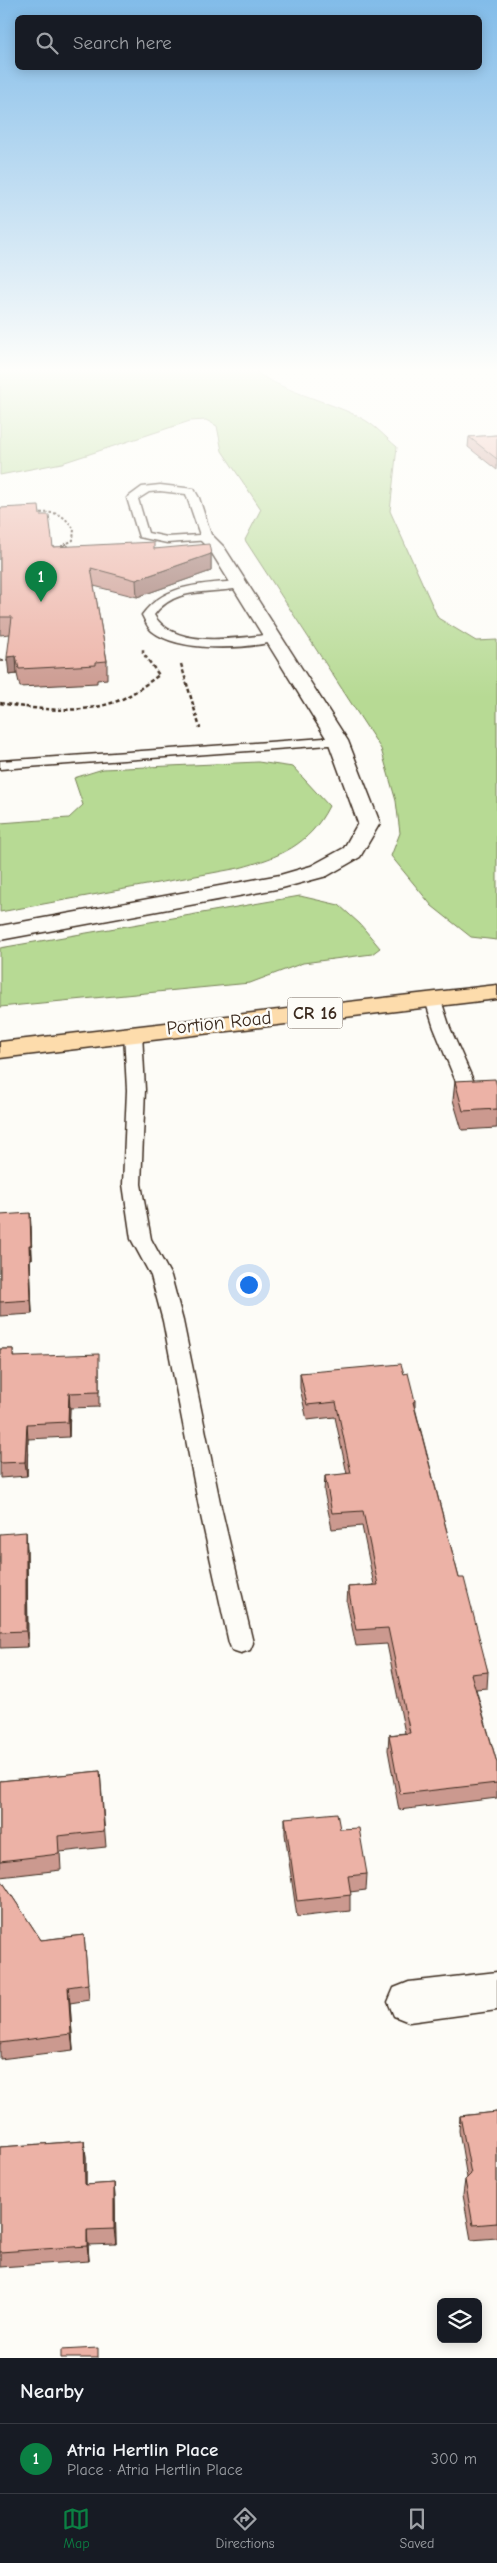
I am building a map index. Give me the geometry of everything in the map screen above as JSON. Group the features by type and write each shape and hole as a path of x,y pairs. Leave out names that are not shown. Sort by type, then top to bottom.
{"main road":[{"name":"Portion Road","path":"0,1050 497,992"}],"street":[{"path":"0,933 282,881 319,871 352,852 369,823 338,741 216,548 206,538"},
{"path":"408,2002 497,1991"}],"lane":[{"path":"178,488 190,491 194,498 206,538 167,540 143,535 132,498 146,489 178,488"},
{"path":"240,585 185,591 167,596 154,604 148,615 150,624 161,632 179,639 208,643 273,638"},
{"path":"0,765 338,741"},
{"path":"433,1000 442,1028 468,1089"},
{"path":"133,1033 136,1090 132,1184 141,1239 161,1276 173,1321 210,1506 241,1643"}],"path":[{"path":"54,550 62,546"},
{"path":"0,703 20,708 58,708 99,706 121,700 159,675 143,653 144,646"},
{"path":"0,661 20,658"}],"green space":[{"path":"240,478 394,478 390,511 438,618 476,641 497,640 497,940 471,937 432,906 391,856 400,833 396,801 381,749 245,540 261,509"},
{"path":"258,762 293,767 329,806 312,831 292,848 239,868 0,912 0,823 69,818 83,805 74,778 103,769"},
{"path":"300,896 339,905 360,924 380,948 372,954 303,963 250,983 0,1007 0,948"}],"building":[{"path":"39,506 40,515 49,515 53,547 154,542 154,549 209,544 211,554 136,580 91,568 107,661 96,662 96,665 19,669 16,656 7,657 12,617 0,617 0,508"},
{"path":"495,1079 497,1086 497,1109 463,1111 455,1081"},
{"path":"30,1213 31,1300 0,1302 0,1215"},
{"path":"0,1349 13,1349 13,1357 99,1354 99,1392 69,1393 68,1422 27,1424 25,1462 0,1463"},
{"path":"401,1364 404,1374 408,1373 415,1401 413,1402 459,1578 464,1578 488,1672 471,1674 497,1763 497,1783 400,1794 389,1735 410,1733 388,1628 356,1630 348,1587 378,1585 363,1511 332,1513 325,1476 351,1473 336,1402 307,1405 300,1373"},
{"path":"26,1532 26,1631 0,1632 0,1534"},
{"path":"100,1771 104,1831 58,1836 59,1854 0,1861 0,1781"},
{"path":"337,1813 340,1829 359,1828 367,1874 348,1876 351,1895 297,1901 285,1818"},
{"path":"0,1878 41,1940 84,1935 88,1984 68,1987 71,2034 0,2043"},
{"path":"497,2112 497,2223 473,2225 465,2180 471,2174 460,2116"},
{"path":"84,2141 85,2185 114,2183 114,2229 87,2230 87,2246 0,2252 0,2147"},
{"path":"98,2348 98,2358 61,2358 61,2350"}],"place":[{"name":"Atria Hertlin Place","path":"41,602"}]}
